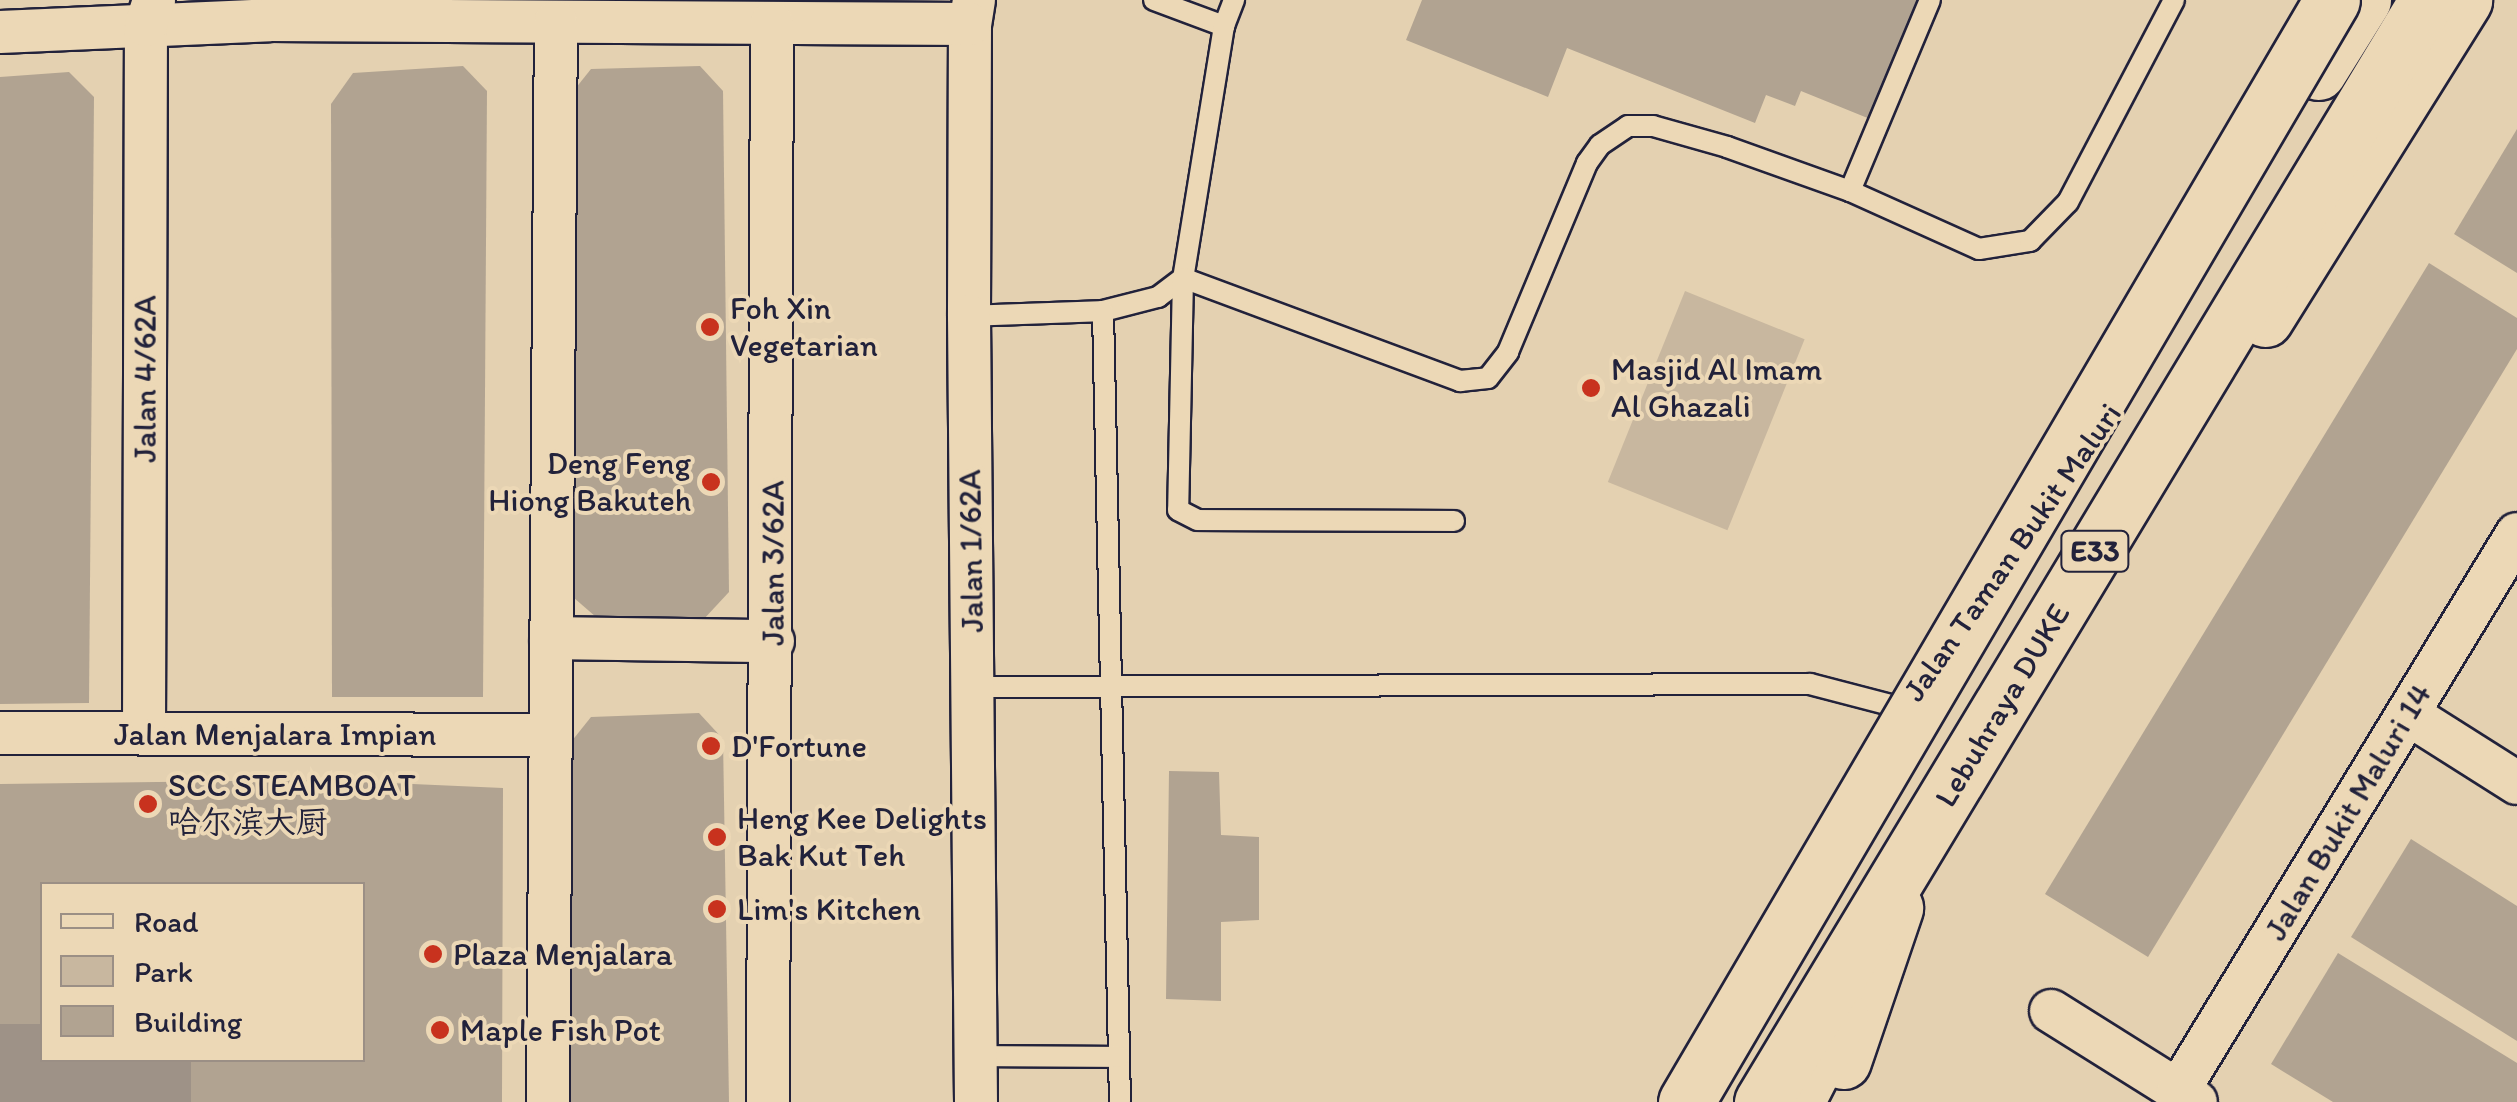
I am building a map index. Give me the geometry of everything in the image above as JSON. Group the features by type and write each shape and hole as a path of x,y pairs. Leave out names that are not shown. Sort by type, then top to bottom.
{"main road":[{"path":"2229,214 2318,0"},
{"name":"E33","path":"1686,1102 2332,0"},
{"name":"Jalan Taman Bukit Maluri","path":"1660,1102 1902,708 2119,401 2362,0"},
{"name":"Lebuhraya DUKE","path":"1762,1102 2427,0"},
{"path":"2408,91 2447,0"},
{"path":"1796,1102 1895,908 2464,0"},
{"path":"1714,1102 2119,401"},
{"path":"1832,1102 1833,1088 1895,908"}],"street":[{"path":"0,32 150,12 270,20 772,23 972,12"},
{"name":"Jalan 4/62A","path":"144,733 150,12"},
{"name":"Jalan 1/62A","path":"972,12 969,316 976,1102"},
{"path":"548,1102 556,22"},
{"name":"Jalan 3/62A","path":"768,1102 773,640 772,23"},
{"name":"Jalan Bukit Maluri 14","path":"2187,1096 2517,534"},
{"path":"551,638 773,640"},
{"path":"2408,714 2517,783"},
{"name":"Jalan Menjalara Impian","path":"0,733 550,735"},
{"path":"2051,1011 2187,1096"}],"lane":[{"path":"1154,0 1224,26"},
{"path":"1234,0 1224,26 1183,278 1178,510 1198,520 1454,520"},
{"path":"1850,191 1930,0"},
{"path":"1183,278 1460,381 1488,378 1508,352 1587,162 1600,145 1628,126 1652,126 1708,142 1850,191 1979,249 2030,241 2068,202 2174,0"},
{"path":"969,316 1103,311 1158,297 1183,278"},
{"path":"1103,311 1120,1102"},
{"path":"972,687 1810,684 1902,708"},
{"path":"976,1056 1119,1057"}],"green space":[{"path":"1685,291 1805,339 1727,530 1608,482"}],"shaded area":[{"path":"0,1024 40,1024 40,1062 191,1062 191,1102 0,1102"}],"building":[{"path":"1422,0 1917,0 1870,119 1801,91 1795,106 1766,95 1755,123 1567,48 1548,97 1406,40"},
{"path":"463,66 487,91 483,697 332,697 331,104 353,73"},
{"path":"700,66 723,91 729,592 703,620 596,617 566,591 567,99 591,69"},
{"path":"69,72 94,97 89,703 0,704 0,77"},
{"path":"2517,129 2517,273 2454,234"},
{"path":"2429,263 2517,318 2517,349 2148,957 2045,894"},
{"path":"699,713 723,739 729,1102 566,1102 567,747 591,717"},
{"path":"1169,771 1219,772 1221,835 1259,837 1259,920 1221,922 1221,1001 1166,999"},
{"name":"Plaza Menjalara","path":"322,780 503,788 502,1102 191,1102 191,1062 365,1062 365,882 40,882 40,1024 0,1024 0,784"},
{"path":"2411,839 2517,906 2517,1041 2351,937"},
{"path":"2338,953 2517,1063 2517,1102 2333,1102 2271,1064"}],"place":[{"name":"Foh Xin Vegetarian","path":"710,327"},
{"name":"Masjid Al Imam Al Ghazali","path":"1591,388"},
{"name":"Deng Feng Hiong Bakuteh","path":"711,482"},
{"name":"D'Fortune","path":"711,746"},
{"name":"SCC STEAMBOAT 哈尔滨大厨","path":"148,804"},
{"name":"Heng Kee Delights Bak Kut Teh","path":"717,837"},
{"name":"Lim's Kitchen","path":"717,909"},
{"name":"Plaza Menjalara","path":"433,954"},
{"name":"Maple Fish Pot","path":"440,1030"}]}
